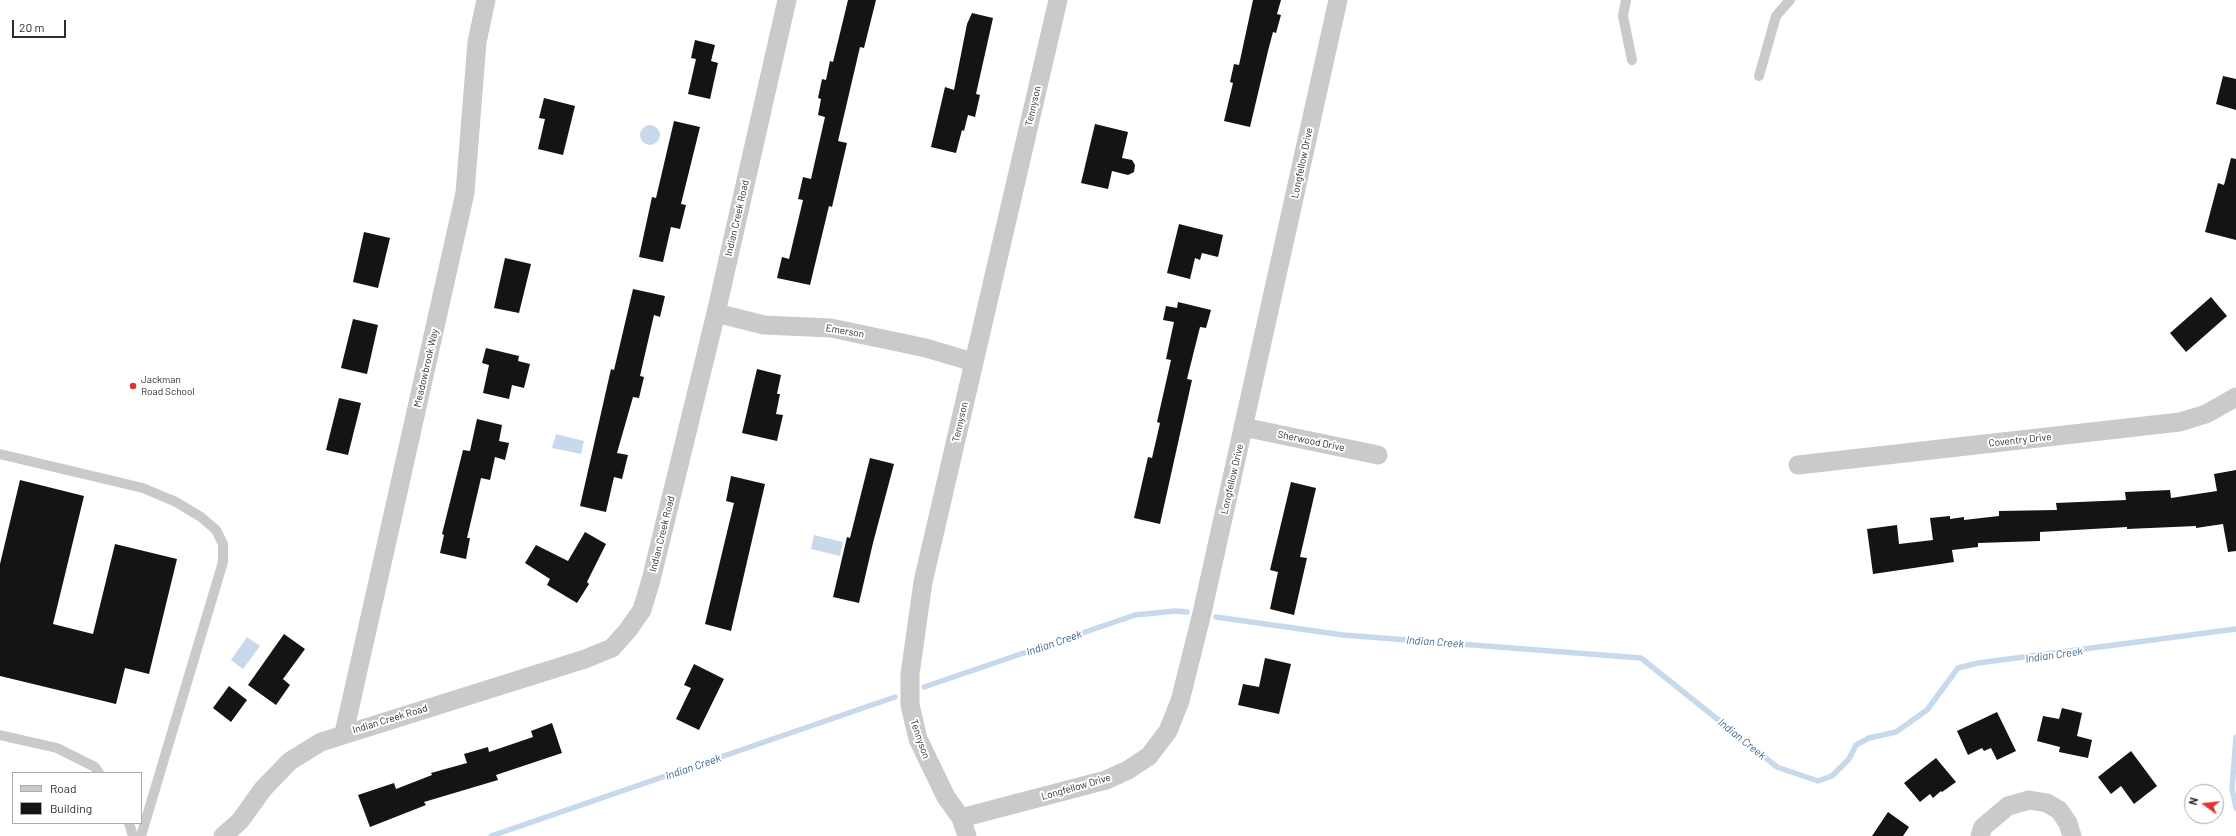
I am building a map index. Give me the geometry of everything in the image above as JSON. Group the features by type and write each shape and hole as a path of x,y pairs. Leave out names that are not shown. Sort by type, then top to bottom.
{"street":[{"name":"Meadowbrook Way","path":"344,733 465,193 477,42 486,0"},
{"name":"Indian Creek Road","path":"223,836 240,828 263,789 290,761 321,742 344,733 585,659 612,648 628,630 642,610 651,580 716,313 787,0"},
{"name":"Tennyson","path":"967,836 961,818 943,790 918,739 910,705 910,674 923,582 1058,0"},
{"name":"Longfellow Drive","path":"961,818 1106,780 1128,770 1149,756 1168,731 1180,701 1184,686 1244,427 1338,0"},
{"name":"Emerson","path":"716,313 764,325 831,328 926,348 973,362"},
{"name":"Coventry Drive","path":"1798,464 2180,422 2206,414 2236,397"},
{"name":"Sherwood Drive","path":"1244,427 1378,455"},
{"path":"1980,836 1984,827 2008,806 2029,800 2047,803 2059,810 2068,823 2072,836"}],"lane":[{"path":"1626,0 1623,16 1632,60"},
{"path":"1759,76 1776,16 1790,0"},
{"path":"0,454 143,488 176,502 201,517 216,530 223,544 223,562 141,836"},
{"path":"0,734 57,748 95,768 98,772"},
{"path":"128,824 133,836"}],"water":[{"path":"650,125 657,128 660,135 657,142 650,145 643,142 640,135 643,128"},
{"path":"556,434 584,441 581,454 552,448"},
{"path":"814,535 843,542 840,556 811,549"},
{"path":"247,637 260,646 243,669 231,660"}],"building":[{"path":"848,0 876,0 864,48 860,47 838,141 847,143 832,207 829,206 810,285 777,278 782,257 789,259 803,200 798,199 803,177 811,179 825,117 818,115 821,99 818,98 822,79 826,80 830,61 833,62"},
{"path":"1253,0 1281,0 1277,14 1281,15 1276,33 1273,32 1250,127 1224,121 1233,83 1230,82 1234,64 1239,65"},
{"path":"972,13 993,18 976,94 980,95 975,117 968,115 964,131 962,130 956,153 931,147 945,87 954,90 967,24"},
{"path":"695,40 715,45 711,61 718,63 710,99 688,94 696,59 691,58"},
{"path":"2223,76 2236,79 2236,110 2216,104"},
{"path":"544,98 575,106 563,155 538,149 545,119 539,118"},
{"path":"674,121 700,127 681,204 686,205 680,229 671,227 663,262 639,257 652,197 656,198"},
{"path":"1095,124 1128,132 1122,158 1132,160 1135,165 1134,172 1128,175 1112,171 1108,189 1081,183"},
{"path":"2231,158 2236,159 2236,240 2205,232 2218,183 2224,185"},
{"path":"1179,224 1223,235 1218,257 1202,253 1200,260 1195,258 1190,279 1167,273"},
{"path":"364,232 390,238 378,288 353,282"},
{"path":"505,258 531,264 519,313 494,308"},
{"path":"633,289 665,296 660,317 654,315 640,376 644,377 639,398 633,397 617,453 628,455 622,479 614,477 606,512 580,506 611,369 614,370"},
{"path":"2211,297 2227,316 2186,352 2170,333"},
{"path":"1178,302 1211,310 1206,328 1200,327 1187,379 1192,380 1160,524 1134,518 1148,457 1152,458 1160,423 1157,422 1171,360 1166,359 1174,322 1163,320 1166,306 1177,308"},
{"path":"353,319 378,325 367,374 341,368"},
{"path":"486,348 519,356 518,361 530,364 524,388 512,385 509,399 483,393 489,365 482,363"},
{"path":"757,369 781,375 777,394 780,394 776,414 783,415 777,441 742,433"},
{"path":"339,398 361,403 348,455 326,450"},
{"path":"477,419 502,425 499,441 509,443 505,460 495,457 490,480 481,478 467,538 470,538 466,559 440,553 444,535 442,534 463,450 470,451"},
{"path":"870,458 894,464 859,603 833,597 847,537 850,538"},
{"path":"2236,470 2236,551 2228,552 2223,524 2196,528 2196,526 2127,529 2127,527 2040,532 2040,541 1978,543 1978,547 1952,550 1954,562 1873,574 1867,529 1897,525 1899,544 1933,540 1930,518 1950,516 1950,519 1964,517 1964,520 1999,516 1999,511 2057,510 2056,503 2126,500 2125,492 2170,490 2171,498 2217,491 2214,474"},
{"path":"731,476 765,484 731,631 705,624 734,503 726,501"},
{"path":"20,480 84,496 53,624 93,634 115,544 177,559 149,674 125,668 116,704 0,676 0,564"},
{"path":"1291,482 1316,488 1300,557 1307,558 1294,615 1270,609 1278,572 1270,570"},
{"path":"585,532 606,544 587,582 589,584 577,603 547,585 550,579 525,563 536,545 568,561"},
{"path":"284,634 305,649 283,679 290,685 276,705 248,685"},
{"path":"1265,658 1291,664 1279,714 1238,705 1243,684 1259,687"},
{"path":"694,664 724,679 699,730 676,719 691,688 684,685"},
{"path":"229,686 247,700 231,722 213,708"},
{"path":"2062,708 2082,713 2077,736 2092,740 2088,758 2059,752 2060,747 2037,741 2043,716 2059,719"},
{"path":"1997,712 2016,751 1997,760 1991,748 1984,751 1982,748 1968,755 1957,731"},
{"path":"552,723 562,753 496,775 498,780 424,802 426,805 370,827 358,795 394,783 396,789 432,775 431,773 467,763 464,754 488,747 489,752 533,737 531,731"},
{"path":"2131,751 2157,786 2134,804 2121,786 2111,794 2098,777"},
{"path":"1936,758 1956,782 1933,798 1930,794 1920,802 1904,783"},
{"path":"1888,812 1909,827 1903,836 1872,836"}],"waterway":[{"name":"Indian Creek","path":"924,687 1135,615 1175,611 1187,612"},
{"name":"Indian Creek","path":"1216,617 1343,635 1641,658 1777,767 1818,781 1832,776 1849,759 1856,745 1869,738 1896,732 1927,710 1958,668 1978,663 2236,629"},
{"name":"Indian Creek","path":"491,836 895,697"},
{"path":"2236,737 2232,789 2236,808"}],"place":[{"name":"Jackman Road School","path":"133,386"}]}
